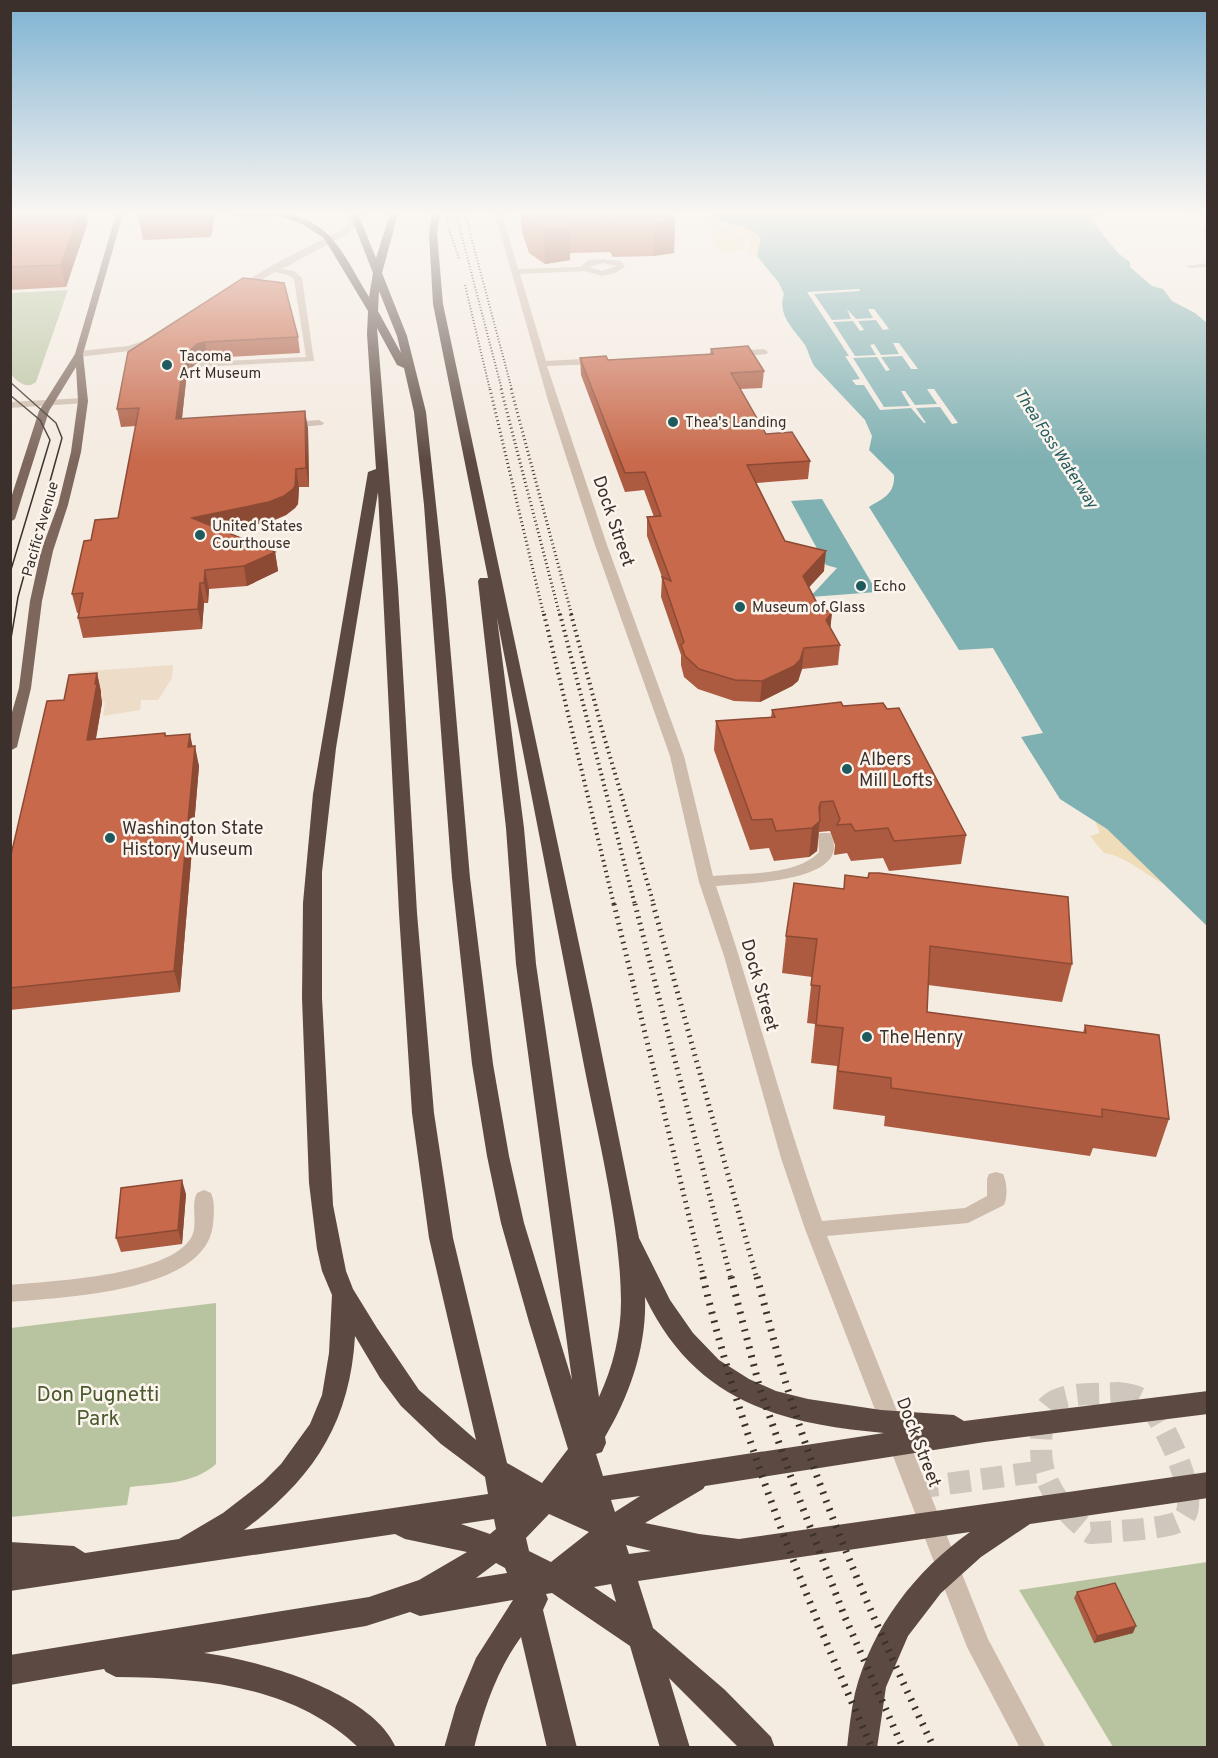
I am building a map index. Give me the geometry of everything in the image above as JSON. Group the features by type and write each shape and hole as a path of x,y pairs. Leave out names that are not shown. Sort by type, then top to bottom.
{"highway":[{"path":"363,296 416,390"},
{"path":"374,296 371,316 391,587 408,913 426,1136 441,1238 562,1748"},
{"path":"386,296 402,336 416,390 423,434 475,1008 498,1159 529,1286 646,1648"},
{"path":"366,1612 418,1596 445,1583 494,1548 530,1515 587,1446 604,1419 620,1379 631,1338 632,1317 626,1233 587,1026 472,475 437,296"},
{"path":"379,438 323,782 316,839 311,928 312,1016 323,1214 335,1273 344,1296 398,1382 441,1427 479,1459 544,1499 588,1520 614,1529 692,1548 738,1552"},
{"path":"472,475 515,828 526,964 591,1436 646,1648 675,1748"},
{"path":"626,1233 646,1276 684,1341 708,1365 729,1381 761,1397 822,1414 985,1430"},
{"path":"177,1553 216,1533 253,1509 304,1455 319,1433 330,1408 340,1368 344,1296"},
{"path":"10,1577 544,1499 985,1430 1208,1402"},
{"path":"459,1748 476,1686 495,1649 519,1614 553,1579 614,1529 665,1495 718,1470"},
{"path":"10,1670 553,1579 1208,1485"},
{"path":"862,1748 873,1681 889,1642 911,1604 932,1581 968,1550 1028,1510"},
{"path":"350,1528 380,1525 428,1528 458,1534 494,1548 553,1579 621,1621 670,1658 700,1684 760,1748"},
{"path":"10,1556 115,1562"},
{"path":"54,1664 152,1662 213,1668 292,1686 330,1704 364,1728 381,1748"}],"main road":[{"name":"Pacific Avenue","path":"10,519 48,403 79,354 96,296"},
{"name":"Pacific Avenue","path":"10,747 25,688 36,601 47,551 63,504 76,452 83,401 79,354"}],"street":[{"path":"201,365 311,359 301,296"},
{"name":"Dock Street","path":"521,296 601,545 677,756 708,882 732,956 790,1158 814,1229 979,1647 1034,1748"},
{"path":"79,354 138,346 166,334"},
{"path":"723,355 764,352"},
{"path":"542,364 608,361"},
{"path":"10,405 83,401"},
{"path":"274,426 319,423"},
{"path":"708,882 800,872 817,863 826,853 825,836"},
{"path":"814,1229 968,1215 997,1200 996,1179"},
{"path":"10,1294 128,1278 163,1270 183,1260 200,1242 204,1218 204,1198"}],"green space":[{"path":"11,296 66,296 36,382 26,385 11,375"},
{"name":"Don Pugnetti Park","path":"216,1303 216,1464 207,1471 187,1479 130,1487 127,1505 11,1517 11,1328"},
{"path":"1207,1562 1207,1747 1113,1747 1019,1590"}],"sand":[{"path":"1095,821 1107,829 1164,884 1127,861 1104,853 1090,836 1100,833"}],"shaded area":[{"path":"173,665 172,678 158,700 141,700 140,710 103,716 105,702 99,703 74,694 76,672"}],"water":[{"name":"Thea Foss Waterway","path":"783,296 1168,296 1172,301 1195,313 1207,323 1207,926 1107,829 1060,799 1021,737 1043,733 993,648 959,650 869,507 884,498 890,491 893,487 894,475 869,450 872,436 865,420 815,367 805,345 788,322 782,302"},
{"path":"822,499 877,592 810,597 837,568 826,565 791,501"}],"pier":[{"path":"810,296 815,296 832,320 851,319 847,309 856,319 873,318 868,309 874,309 889,329 883,330 876,320 858,321 864,330 860,331 853,321 833,322 855,356 876,355 870,345 874,344 881,355 899,354 893,343 899,343 918,369 911,369 902,356 881,357 890,370 886,371 877,357 853,358 884,407 910,406 901,391 905,391 915,405 937,404 927,389 934,389 958,423 952,424 940,407 916,408 926,423 911,408 880,410 864,385 856,385 852,380 860,379 845,356 849,356"}],"building":[{"path":"215,296 287,296 298,337 205,342 197,344 184,356 176,419 305,411 306,468 296,469 295,486 284,496 269,502 192,518 275,552 244,566 205,570 204,583 200,583 198,609 78,618 83,593 72,594 84,541 91,540 95,520 118,518 139,408 117,409 128,352"},
{"path":"748,346 764,371 731,373 766,434 792,432 810,461 747,465 785,541 826,551 803,576 820,609 832,612 826,620 840,645 804,648 800,660 794,666 762,681 735,680 699,669 685,656 681,645 684,642 662,577 671,581 647,517 661,516 645,472 625,473 580,358 606,356 608,360 713,354 711,349"},
{"name":"Washington State History Museum","path":"97,673 87,740 165,733 165,736 190,734 188,747 195,746 174,971 10,988 10,859 47,701 64,700 69,675"},
{"path":"841,702 843,706 883,703 887,709 899,708 966,835 894,841 888,828 855,831 851,824 837,825 840,819 833,801 821,802 820,821 812,828 776,831 772,819 752,820 716,721 775,717 772,710"},
{"path":"869,873 1068,897 1072,964 930,946 927,1012 1086,1033 1085,1025 1159,1035 1169,1119 1102,1109 1102,1117 891,1088 891,1078 838,1071 843,1028 816,1025 820,986 811,985 817,939 786,936 794,883 844,889 845,875 868,878"},
{"path":"182,1180 178,1230 116,1238 121,1188"},
{"path":"1115,1583 1136,1626 1097,1636 1077,1592"}],"tunnel":[{"path":"1118,1393 1145,1401 1155,1413 1171,1444 1185,1480 1188,1497 1187,1511 1181,1520 1164,1526 1091,1533 1061,1504 1046,1476 1041,1453 1043,1416 1050,1404 1065,1397 1118,1393"},
{"path":"916,1488 1044,1471"}],"tram line":[{"path":"10,382 56,423 62,438 18,597 10,644"},
{"path":"10,395 40,420 50,440 10,573"}],"railway":[{"path":"468,296 490,390"},
{"path":"477,296 502,390"},
{"path":"487,296 512,390"},
{"path":"490,389 544,616"},
{"path":"501,389 560,616"},
{"path":"511,389 572,616"},
{"path":"544,614 614,905"},
{"path":"560,614 635,905"},
{"path":"571,614 603,733 654,905"},
{"path":"614,904 704,1279"},
{"path":"635,904 731,1279"},
{"path":"653,904 757,1279"},
{"path":"703,1277 736,1398 777,1516 822,1633 872,1748"},
{"path":"731,1277 760,1389 792,1480 844,1615 903,1748"},
{"path":"757,1277 787,1387 835,1525 934,1748"}],"place":[{"name":"Tacoma Art Museum","path":"167,365"},
{"name":"Thea's Landing","path":"673,422"},
{"name":"United States Courthouse","path":"200,535"},
{"name":"Echo","path":"861,586"},
{"name":"Museum of Glass","path":"740,607"},
{"name":"Albers Mill Lofts","path":"847,769"},
{"name":"Washington State History Museum","path":"110,838"},
{"name":"The Henry","path":"867,1037"}]}
